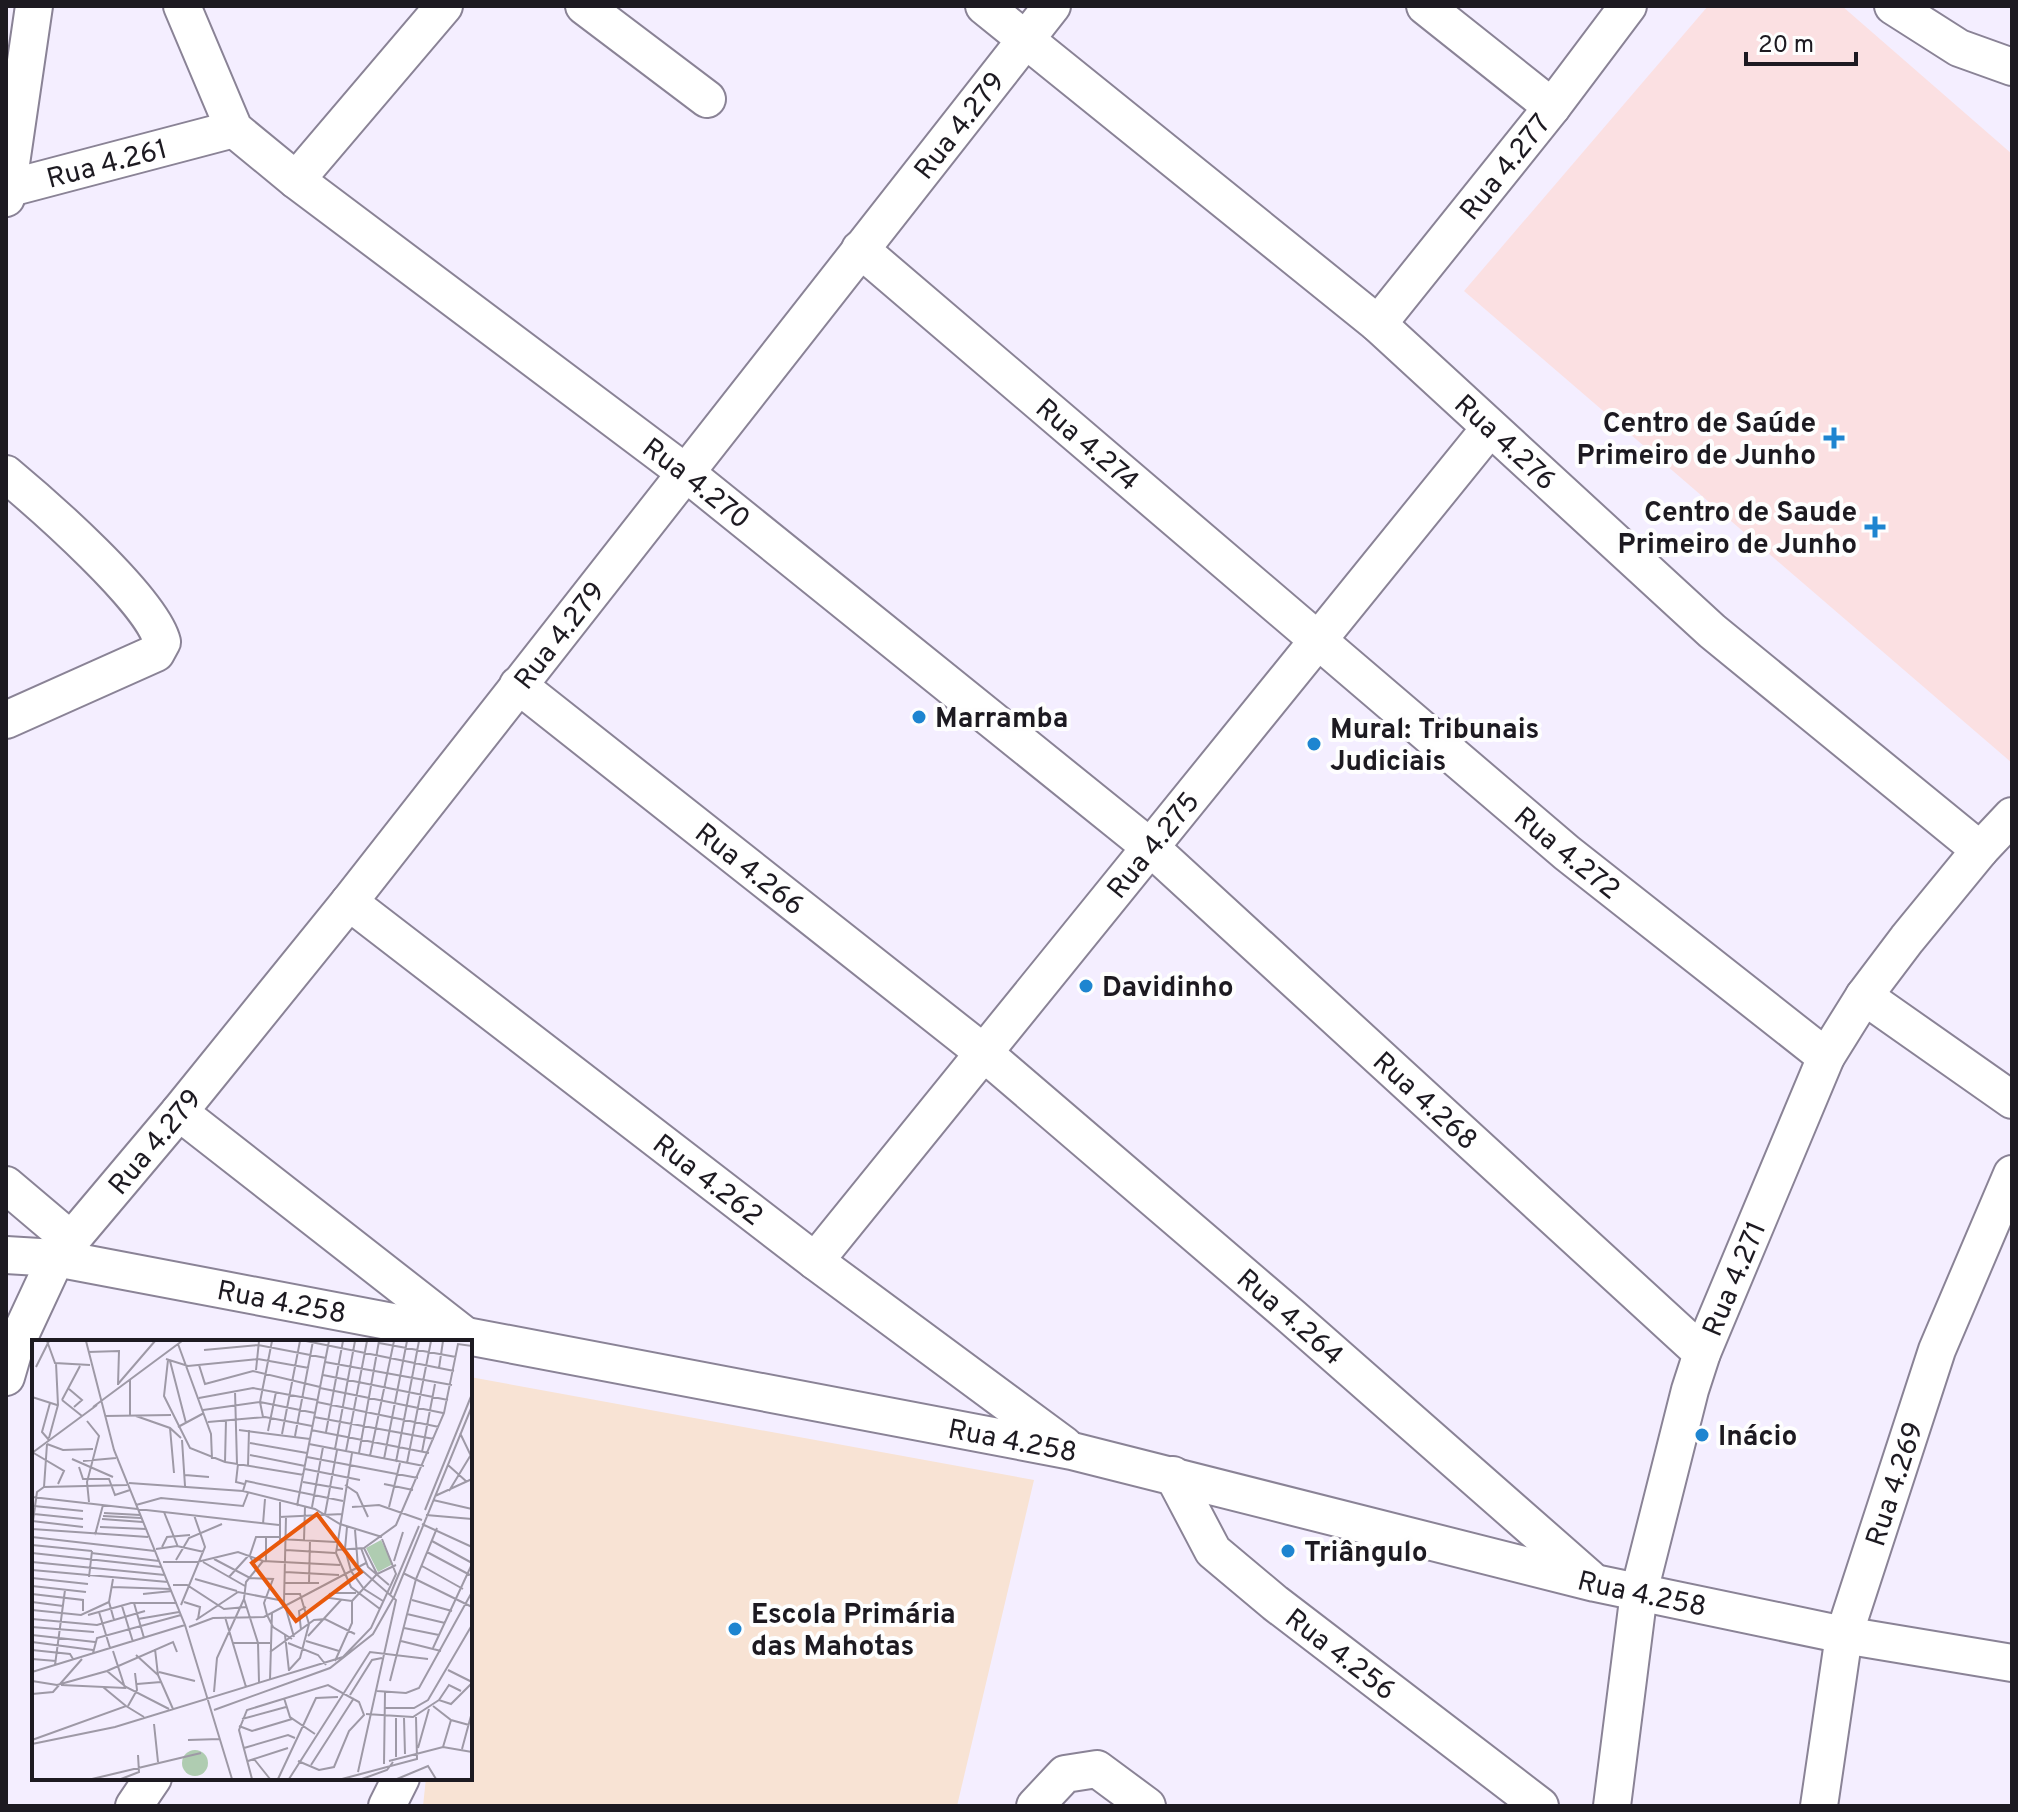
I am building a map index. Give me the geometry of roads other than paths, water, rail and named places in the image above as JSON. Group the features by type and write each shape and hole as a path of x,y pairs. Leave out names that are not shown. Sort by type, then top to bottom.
{"street":[{"path":"6,192 34,6"},
{"path":"182,6 222,133"},
{"path":"296,180 444,6"},
{"path":"584,6 707,99"},
{"name":"Rua 4.276","path":"984,6 1378,324 1712,631 1980,850"},
{"name":"Rua 4.279","path":"6,1377 15,1346 63,1249 349,902 1052,6"},
{"path":"1425,6 1552,107"},
{"name":"Rua 4.277","path":"1378,324 1552,107 1628,6"},
{"path":"1893,6 1959,48 2012,67"},
{"name":"Rua 4.261","path":"6,192 222,133"},
{"name":"Rua 4.270","path":"222,133 296,180 686,473 1150,847"},
{"name":"Rua 4.274","path":"860,249 1318,638"},
{"name":"Rua 4.275","path":"815,1261 1490,428"},
{"path":"6,474 127,587 162,642 156,653 6,720"},
{"name":"Rua 4.272","path":"1318,638 1567,853 1826,1057"},
{"name":"Rua 4.266","path":"518,685 984,1053"},
{"name":"Rua 4.271","path":"1612,1806 1639,1592 1702,1353 1826,1057 1864,996 1907,939 2012,816"},
{"name":"Rua 4.268","path":"1150,847 1702,1353"},
{"name":"Rua 4.262","path":"349,902 815,1261 1072,1451"},
{"path":"1864,996 2012,1100"},
{"name":"Rua 4.264","path":"984,1053 1595,1583"},
{"path":"179,1112 466,1340"},
{"name":"Rua 4.269","path":"1819,1806 1844,1635 1937,1350 2012,1174"},
{"path":"6,1185 63,1249"},
{"name":"Rua 4.258","path":"6,1255 63,1249 466,1340"},
{"name":"Rua 4.258","path":"472,1341 1072,1451 1595,1583 1844,1635 2012,1663"},
{"name":"Rua 4.256","path":"1173,1475 1213,1551 1275,1603 1540,1806"},
{"path":"1035,1806 1065,1774 1097,1769 1147,1806"},
{"path":"134,1806 152,1780"},
{"path":"387,1806 400,1780"}],"place":[{"name":"Centro de Saúde Primeiro de Junho","path":"1834,438"},
{"name":"Centro de Saude Primeiro de Junho","path":"1875,527"},
{"name":"Marramba","path":"919,717"},
{"name":"Mural: Tribunais Judiciais","path":"1314,744"},
{"name":"Davidinho","path":"1086,986"},
{"name":"Inácio","path":"1702,1435"},
{"name":"Triângulo","path":"1288,1551"},
{"name":"Escola Primária das Mahotas","path":"735,1629"}]}
